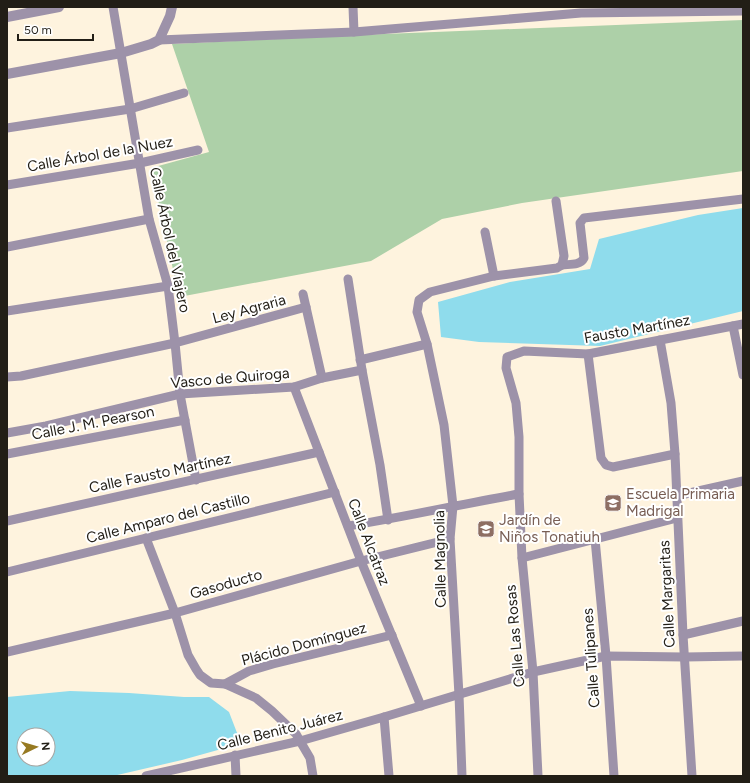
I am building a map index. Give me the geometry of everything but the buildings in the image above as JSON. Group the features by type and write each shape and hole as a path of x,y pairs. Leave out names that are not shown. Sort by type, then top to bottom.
{"street":[{"path":"7,17 59,7"},
{"name":"Calle Árbol del Viajero","path":"113,7 149,219 168,286 180,394 196,480"},
{"path":"159,40 170,16 172,7"},
{"path":"353,7 354,32"},
{"path":"7,74 121,53 159,40 354,32 581,10 743,11"},
{"path":"7,128 130,109 184,93"},
{"name":"Calle Árbol de la Nuez","path":"7,185 140,163 198,150"},
{"name":"Calle Magnolia","path":"462,776 450,539 453,506 444,425 427,344 417,312 419,300 430,292 494,276 557,268 562,265 578,263 584,258 580,223 584,218 743,199"},
{"path":"556,201 564,256 562,265"},
{"path":"7,247 149,219"},
{"path":"485,232 494,276"},
{"path":"348,279 360,360 380,465 388,520"},
{"path":"7,311 168,286"},
{"path":"303,294 322,378"},
{"name":"Ley Agraria","path":"7,377 21,376 175,343 306,308"},
{"name":"Fausto Martínez","path":"519,494 519,437 516,403 506,368 507,357 524,351 588,354 743,324"},
{"path":"733,326 743,375"},
{"name":"Calle Margaritas","path":"660,340 670,403 675,454 683,635 692,776"},
{"path":"360,360 427,344"},
{"path":"588,354 602,458 606,465 613,467 675,454"},
{"name":"Vasco de Quiroga","path":"7,433 46,426 180,394 294,387 322,378 362,370"},
{"name":"Calle Alcatraz","path":"294,387 361,561 421,706"},
{"name":"Calle J. M. Pearson","path":"7,454 185,420"},
{"name":"Calle Fausto Martínez","path":"7,521 320,452"},
{"path":"676,496 743,481"},
{"name":"Calle Amparo del Castillo","path":"7,572 335,492"},
{"path":"348,526 388,520 519,494"},
{"name":"Calle Las Rosas","path":"519,494 522,558 532,672 538,776"},
{"path":"522,558 677,518"},
{"path":"146,538 175,613 188,655 200,675 211,683 225,684 256,698 277,716 296,734 310,758 313,776"},
{"name":"Gasoducto","path":"7,652 175,613 361,561 450,539"},
{"name":"Calle Tulipanes","path":"595,539 606,656 614,776"},
{"path":"683,635 743,621"},
{"name":"Plácido Domínguez","path":"225,684 249,671 392,635"},
{"name":"Calle Benito Juárez","path":"146,776 163,775 235,755 300,741 459,695 532,672 606,656 685,658 743,656"},
{"path":"384,717 389,776"},
{"path":"235,755 236,776"}],"green space":[{"path":"743,20 743,171 522,203 442,219 371,261 179,297 151,168 209,152 172,44"}],"water":[{"path":"743,208 743,311 600,346 479,342 441,337 438,302 510,282 590,269 599,239 698,215"},
{"path":"70,691 209,697 229,712 239,738 225,748 182,760 113,776 7,776 7,697"}],"place":[{"name":"Escuela Primaria Madrigal","path":"613,503"},
{"name":"Jardín de Niños Tonatiuh","path":"486,529"}]}
